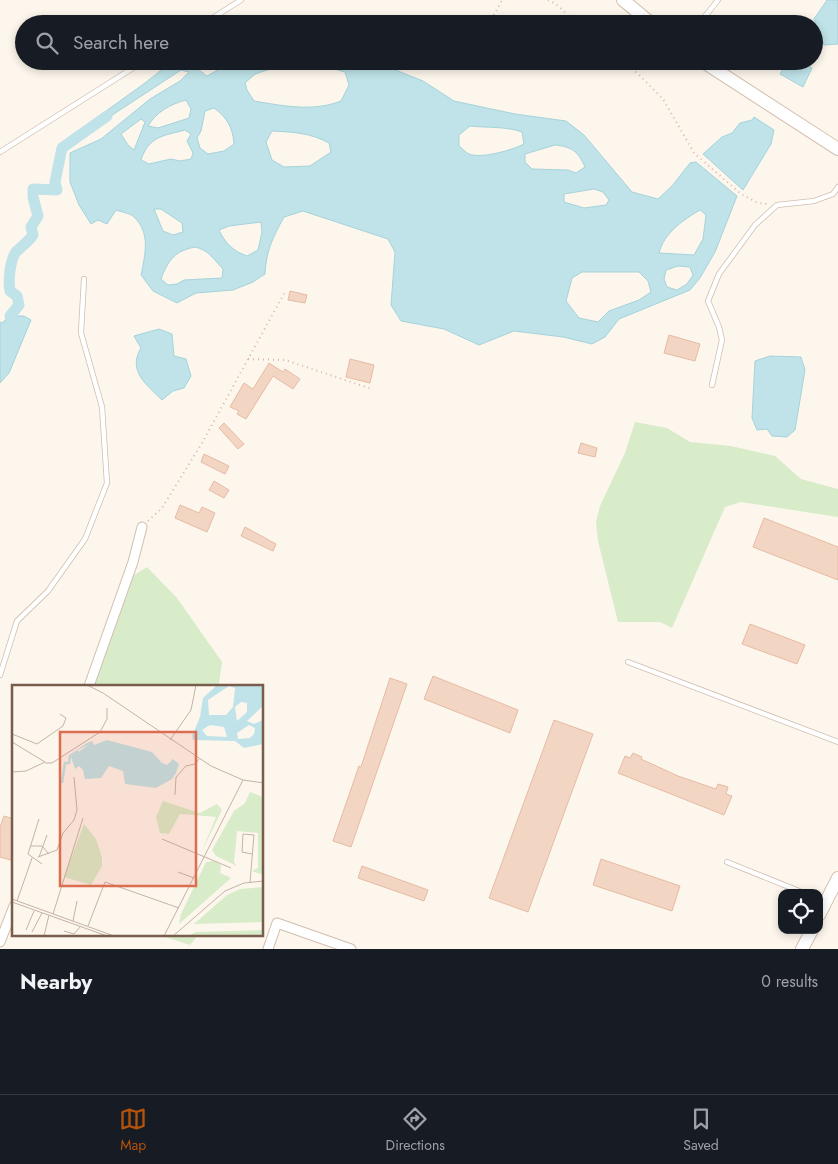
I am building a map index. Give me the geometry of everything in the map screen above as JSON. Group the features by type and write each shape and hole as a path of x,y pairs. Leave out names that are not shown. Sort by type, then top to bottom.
{"street":[{"path":"623,0 641,15"},
{"path":"716,70 838,150"},
{"path":"90,685 142,528"},
{"path":"823,900 838,878"},
{"path":"0,942 12,911"},
{"path":"268,949 277,923 350,949"},
{"path":"802,949 810,934"}],"lane":[{"path":"217,15 240,0"},
{"path":"706,15 718,0"},
{"path":"0,152 130,70"},
{"path":"712,385 722,340 719,327 708,301 719,274 755,225 777,205 814,201 833,194 838,187"},
{"path":"0,675 17,621 48,591 85,539 107,483 102,406 81,333 84,279"},
{"path":"628,662 838,742"},
{"path":"727,862 794,889"}],"path":[{"path":"494,15 502,0"},
{"path":"548,0 568,15"},
{"path":"634,70 663,99 694,153 741,194 758,203 777,205"},
{"path":"142,528 162,508 202,443 286,290"},
{"path":"248,359 285,360 372,390"}],"green space":[{"path":"635,422 667,428 690,442 731,446 775,456 801,479 838,489 838,517 741,502 725,507 672,628 660,622 618,622 598,541 596,522 600,506 625,453"},
{"path":"147,567 177,598 222,662 220,685 94,685 131,577"},
{"path":"162,936 197,936 190,945"}],"water":[{"path":"827,0 838,0 838,44 824,45 823,15 817,15"},
{"path":"161,70 181,70 97,125 88,124"},
{"path":"181,70 199,70 207,76 218,70 267,70 255,74 245,83 254,101 276,105 309,107 341,101 349,85 345,72 338,70 396,70 423,81 454,101 515,114 566,121 584,135 632,192 658,199 672,186 690,163 696,162 737,196 715,252 700,278 690,290 619,319 605,337 592,344 563,337 514,331 479,345 444,329 401,321 391,305 395,252 388,239 303,211 284,217 271,244 265,274 253,282 233,290 196,293 177,303 153,291 141,275 145,252 145,237 143,230 134,217 116,210 107,224 98,220 91,224 79,205 70,182 70,153 101,139 150,99 180,81 189,72","holes":["186,100 191,109 189,118 158,128 148,126 155,117 169,106","214,108 228,123 234,144 224,151 208,154 200,148 197,138 201,131 205,111","141,119 145,122 134,150 128,145 121,134","470,126 516,130 522,132 524,144 489,155 469,154 459,146 459,135","185,130 191,134 187,141 193,153 191,159 180,161 171,159 149,164 141,160 148,146 158,138","272,131 309,135 329,143 331,152 310,166 284,167 272,160 266,142","555,145 574,151 580,157 585,167 576,173 568,170 532,169 525,162 525,154","594,189 603,192 609,200 606,205 584,208 564,202 564,194","154,209 161,209 182,223 183,232 173,235 163,231","700,210 706,215 703,239 694,255 659,253 670,233","261,222 262,232 258,250 247,256 242,254 227,243 219,230 229,226","195,247 204,250 223,269 222,278 184,280 177,284 168,285 161,279 173,257 182,251","678,266 690,267 693,275 687,284 677,290 667,287 664,279 666,270","582,272 639,272 648,281 651,292 639,300 609,311 598,322 579,318 566,301 572,278"]},
{"path":"782,70 811,70 803,87 780,74"},
{"path":"754,117 774,130 771,144 743,190 703,154 722,137 732,133 740,123 752,120"},
{"path":"10,316 24,316 31,320 9,373 0,383 0,322 2,323"},
{"path":"159,329 172,334 174,356 186,359 191,376 184,388 173,391 162,400 145,383 138,371 136,364 137,356 141,348 134,336"},
{"path":"770,356 801,357 805,370 795,430 787,437 772,436 767,429 757,430 752,418 755,361"}],"building":[{"path":"290,291 307,295 305,303 288,300"},
{"path":"669,335 700,344 695,361 664,353"},
{"path":"350,359 374,365 370,383 346,377"},
{"path":"269,363 283,372 285,369 300,379 293,389 273,376 246,419 237,414 239,411 230,407 244,383 253,389"},
{"path":"224,423 244,444 238,449 219,428"},
{"path":"581,443 597,448 595,457 578,453"},
{"path":"204,454 229,466 225,474 201,462"},
{"path":"214,481 229,490 224,498 209,490"},
{"path":"180,505 199,513 202,507 215,513 207,532 175,518"},
{"path":"764,518 838,547 838,580 753,547"},
{"path":"245,527 276,544 273,551 241,536"},
{"path":"750,624 805,645 797,664 742,644"},
{"path":"433,676 518,710 510,733 424,699"},
{"path":"390,678 407,684 351,847 333,841 359,766 361,767"},
{"path":"554,720 593,734 528,912 489,898"},
{"path":"633,753 642,757 641,759 678,776 716,789 718,784 728,787 726,794 732,796 724,815 618,773 625,756 630,758"},
{"path":"4,816 12,818 12,860 0,857 0,827"},
{"path":"601,859 680,886 672,911 593,885"},
{"path":"362,866 428,890 424,901 358,878"}],"waterway":[{"path":"10,316 19,305 17,296 10,291 9,287 12,260 16,252 33,235 31,227 38,216 33,189 57,190 55,182 62,148 107,116"}]}
